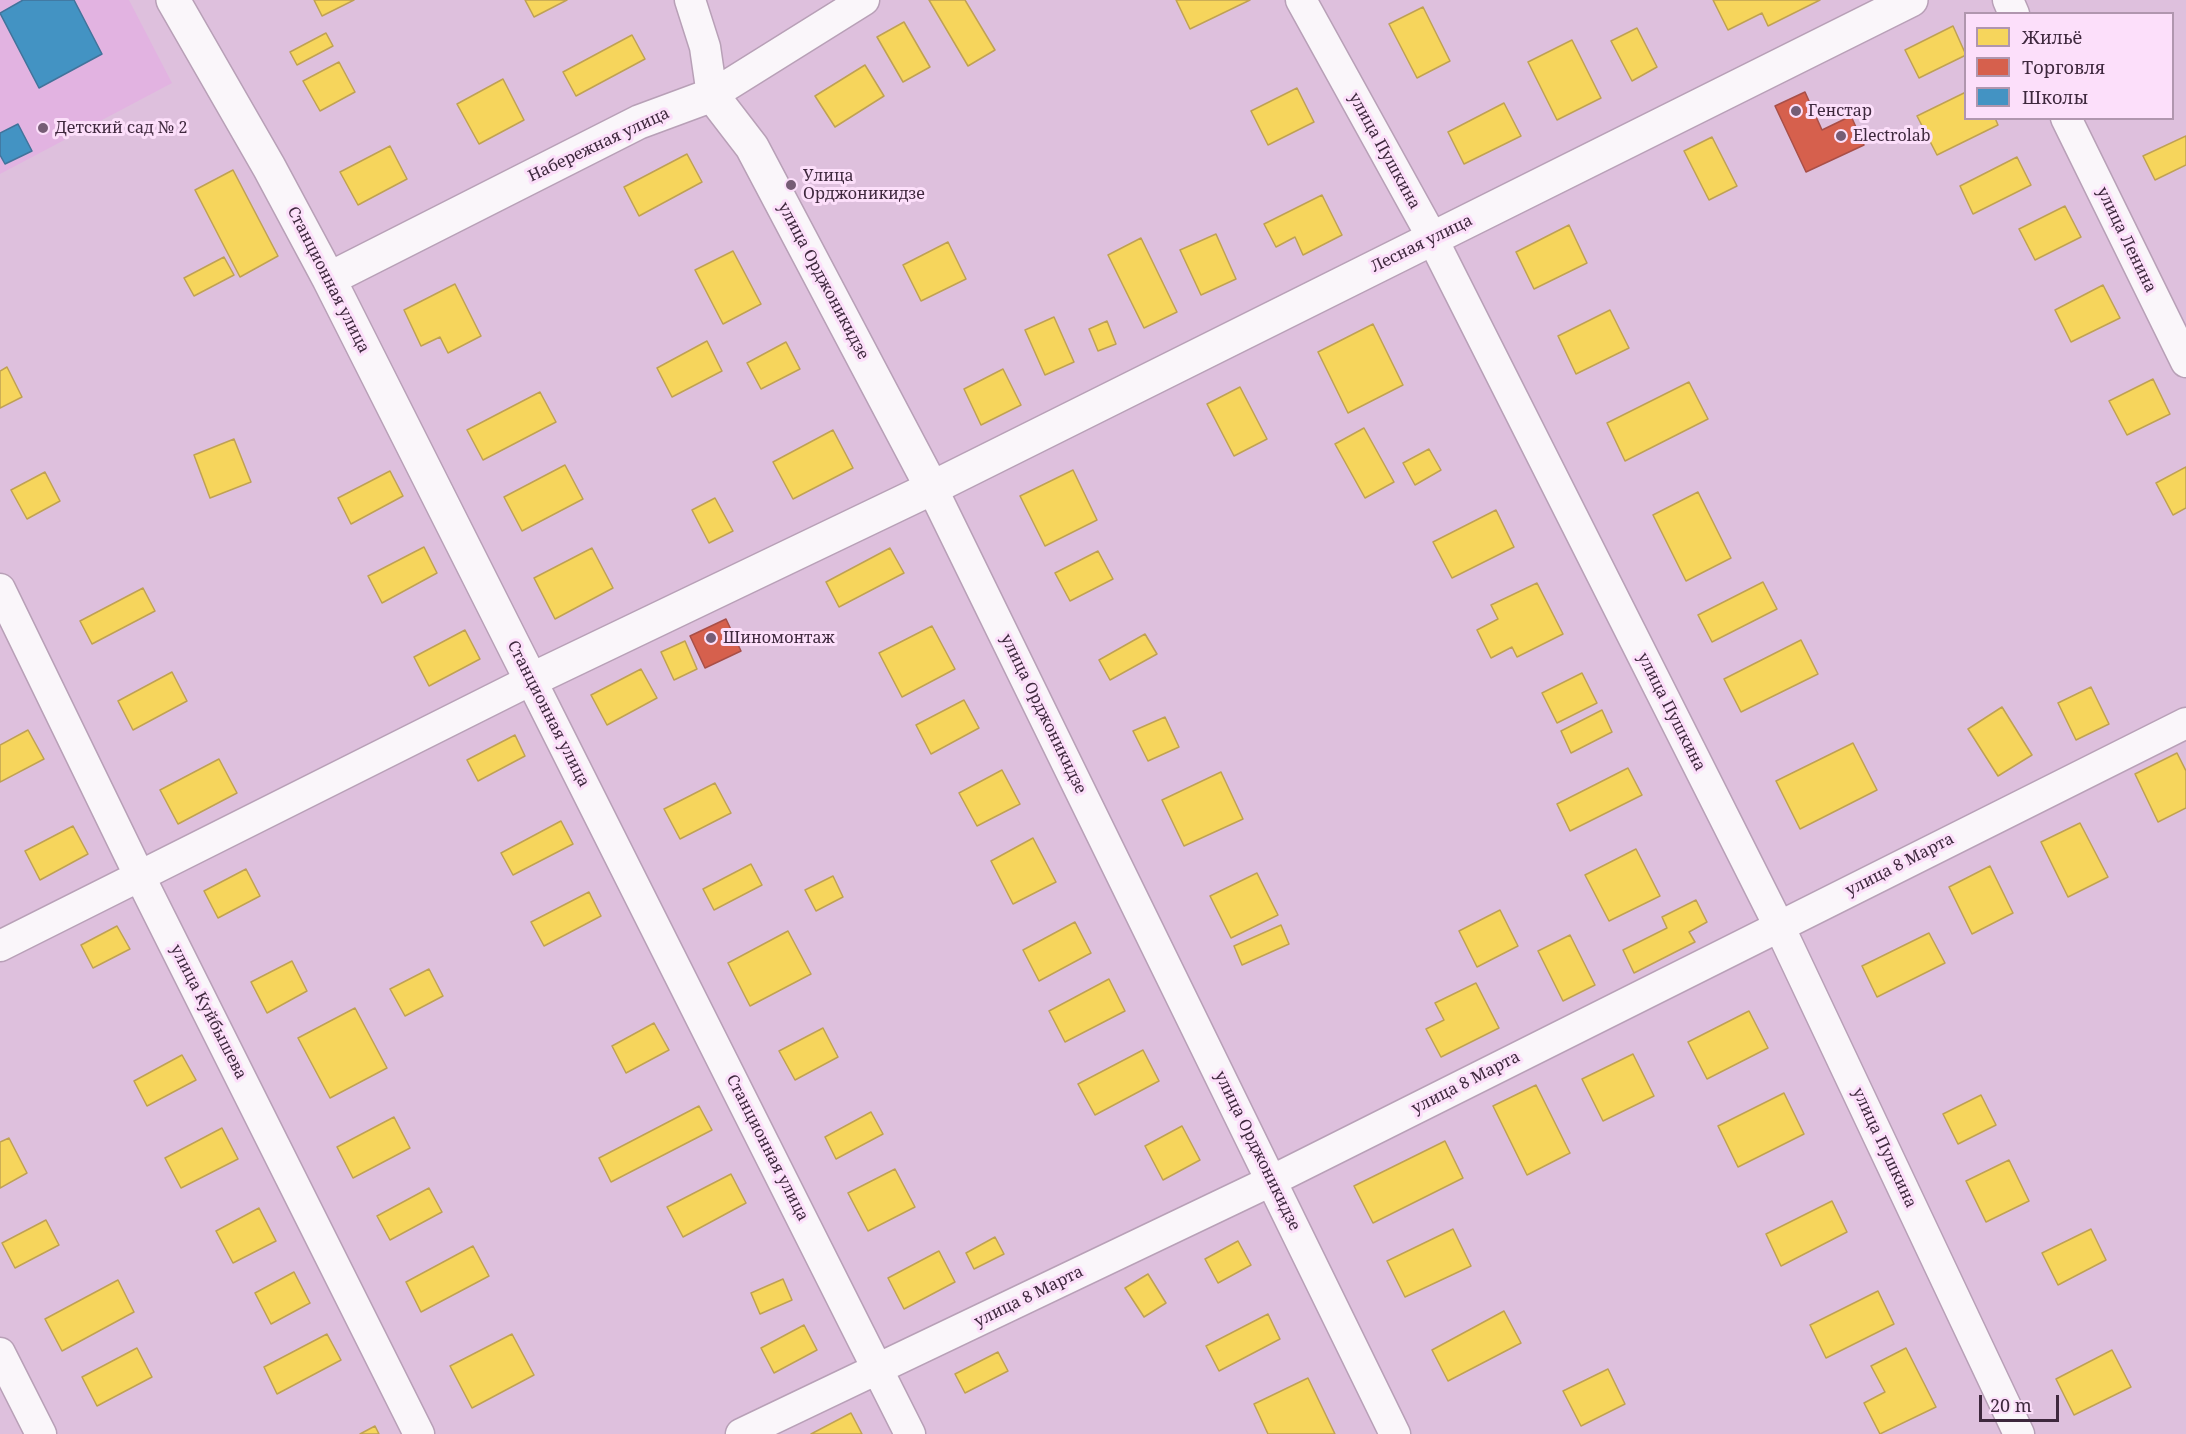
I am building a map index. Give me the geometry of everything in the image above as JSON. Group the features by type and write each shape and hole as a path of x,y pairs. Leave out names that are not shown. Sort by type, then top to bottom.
{"main road":[{"name":"Станционная улица","path":"173,0 269,167 329,279 531,680"},
{"name":"Лесная улица","path":"531,680 932,488 1911,0"},
{"name":"Набережная улица","path":"329,279 639,123 712,95"},
{"name":"улица Орджоникидзе","path":"712,95 753,147 932,488"}],"street":[{"name":"улица Орджоникидзе","path":"690,0 705,47 712,95"},
{"name":"Набережная улица","path":"712,95 864,0"},
{"name":"улица Пушкина","path":"1302,0 1432,238 1779,926 2019,1434"},
{"name":"улица Ленина","path":"2067,120 2186,362"},
{"name":"улица Орджоникидзе","path":"932,488 1395,1434"},
{"name":"улица Куйбышева","path":"0,589 140,877 419,1434"},
{"path":"0,946 531,680"},
{"name":"Станционная улица","path":"531,680 910,1434"},
{"name":"улица 8 Марта","path":"741,1434 1271,1181 2186,723"},
{"path":"0,1353 41,1434"}],"shaded area":[{"name":"Детский сад № 2","path":"0,0 129,0 172,83 0,174"}],"building: Жильё":[{"path":"314,0 354,0 322,16"},
{"path":"525,0 567,0 534,17"},
{"path":"929,0 965,0 995,50 968,66"},
{"path":"1176,0 1250,0 1190,29"},
{"path":"1713,0 1820,0 1768,26 1762,13 1728,30"},
{"path":"1423,7 1450,61 1417,78 1389,24"},
{"path":"904,22 930,67 903,82 877,37"},
{"path":"1953,26 1964,51 1964,56 1919,78 1905,50"},
{"path":"1637,28 1657,67 1632,81 1611,41"},
{"path":"326,33 333,46 297,65 290,52"},
{"path":"632,35 645,59 576,96 563,72"},
{"path":"1572,40 1601,98 1557,120 1528,62"},
{"path":"339,62 355,92 320,111 303,81"},
{"path":"865,65 884,96 835,127 815,96"},
{"path":"503,79 524,120 479,144 457,104"},
{"path":"1297,88 1314,122 1268,145 1251,111"},
{"path":"1964,93 1964,120 1996,120 1998,125 1937,155 1917,116"},
{"path":"1504,103 1521,136 1464,164 1448,132"},
{"path":"2186,136 2186,165 2155,180 2143,156"},
{"path":"1712,137 1737,186 1709,200 1684,151"},
{"path":"390,146 407,179 358,205 340,172"},
{"path":"687,154 702,182 639,216 624,187"},
{"path":"2017,157 2031,185 1973,214 1960,186"},
{"path":"233,170 278,256 240,277 195,190"},
{"path":"1322,195 1342,235 1303,255 1295,237 1276,247 1264,224"},
{"path":"2065,206 2081,237 2035,260 2019,229"},
{"path":"1569,225 1587,263 1534,289 1516,252"},
{"path":"1216,234 1236,279 1201,295 1180,250"},
{"path":"1141,238 1177,312 1144,328 1108,255"},
{"path":"948,242 966,279 921,301 903,265"},
{"path":"733,251 761,304 723,324 695,270"},
{"path":"224,257 234,275 194,296 184,278"},
{"path":"455,284 481,336 448,353 440,337 421,346 404,310"},
{"path":"2103,285 2120,318 2071,342 2055,310"},
{"path":"1610,310 1629,348 1576,374 1558,336"},
{"path":"1054,317 1074,362 1045,375 1025,330"},
{"path":"1107,321 1116,344 1098,351 1089,329"},
{"path":"1373,324 1403,385 1348,413 1318,352"},
{"path":"707,341 722,371 672,397 657,368"},
{"path":"786,342 800,369 761,389 747,363"},
{"path":"7,367 22,397 0,408 0,371"},
{"path":"1003,369 1021,405 981,425 964,389"},
{"path":"2153,379 2170,414 2127,435 2109,401"},
{"path":"1689,382 1708,419 1625,461 1607,423"},
{"path":"1240,387 1267,439 1234,456 1207,404"},
{"path":"540,392 556,422 483,460 467,430"},
{"path":"1364,428 1394,482 1365,498 1335,444"},
{"path":"833,430 853,468 793,499 773,462"},
{"path":"234,439 251,482 210,498 194,455"},
{"path":"1429,449 1441,470 1415,485 1403,463"},
{"path":"565,465 583,499 522,531 504,497"},
{"path":"2186,467 2186,508 2173,515 2156,483"},
{"path":"1073,470 1097,520 1045,546 1020,496"},
{"path":"390,471 403,496 351,524 338,498"},
{"path":"45,472 60,501 27,519 11,490"},
{"path":"1698,492 1731,558 1686,581 1653,515"},
{"path":"715,498 733,531 709,543 692,510"},
{"path":"1496,510 1514,547 1452,578 1433,542"},
{"path":"424,547 437,573 382,603 368,576"},
{"path":"592,548 613,588 555,619 534,578"},
{"path":"890,548 904,573 839,607 826,582"},
{"path":"1098,551 1113,579 1070,601 1055,573"},
{"path":"1763,582 1777,609 1712,642 1698,615"},
{"path":"1537,583 1563,634 1517,657 1512,647 1491,658 1477,630 1498,619 1491,605"},
{"path":"143,588 155,611 92,644 80,621"},
{"path":"932,626 955,669 902,697 879,653"},
{"path":"465,630 480,659 429,686 414,657"},
{"path":"1145,634 1157,654 1110,680 1099,660"},
{"path":"1801,640 1818,674 1741,712 1724,679"},
{"path":"685,641 697,669 674,680 661,652"},
{"path":"641,669 657,698 607,725 591,695"},
{"path":"172,672 187,701 133,730 118,701"},
{"path":"1582,673 1597,703 1557,723 1542,693"},
{"path":"2091,687 2109,724 2076,740 2058,703"},
{"path":"964,700 979,728 931,754 916,725"},
{"path":"2002,707 2032,755 1998,776 1968,729"},
{"path":"1602,710 1612,732 1571,753 1561,731"},
{"path":"1165,717 1179,747 1148,761 1133,731"},
{"path":"28,730 44,759 0,782 0,745"},
{"path":"515,735 525,756 478,781 467,760"},
{"path":"1853,743 1877,790 1800,829 1776,781"},
{"path":"2177,753 2186,771 2186,808 2158,822 2135,774"},
{"path":"219,759 237,793 178,824 160,790"},
{"path":"1628,768 1642,795 1570,831 1557,804"},
{"path":"1002,770 1020,804 977,826 959,793"},
{"path":"1221,772 1243,819 1184,846 1162,800"},
{"path":"715,783 731,813 680,839 664,809"},
{"path":"561,821 573,844 513,875 501,853"},
{"path":"2080,823 2108,877 2068,897 2041,842"},
{"path":"73,826 88,854 40,880 25,851"},
{"path":"1033,838 1056,882 1013,904 991,861"},
{"path":"1636,849 1660,896 1609,921 1585,875"},
{"path":"751,864 762,885 714,910 703,889"},
{"path":"1990,866 2013,913 1972,934 1949,887"},
{"path":"246,869 260,896 218,918 204,891"},
{"path":"1257,873 1278,915 1231,938 1210,896"},
{"path":"833,876 843,897 816,911 805,890"},
{"path":"589,892 601,916 544,946 531,922"},
{"path":"1696,900 1707,922 1689,932 1695,942 1634,973 1623,950 1667,928 1662,917"},
{"path":"1500,910 1518,946 1477,967 1459,931"},
{"path":"1075,922 1091,953 1039,981 1023,950"},
{"path":"1281,925 1289,944 1242,965 1234,946"},
{"path":"117,926 130,949 93,968 81,945"},
{"path":"788,931 811,974 750,1006 728,963"},
{"path":"1929,933 1945,963 1877,997 1862,966"},
{"path":"1570,935 1595,985 1563,1001 1538,951"},
{"path":"292,961 307,991 267,1013 251,982"},
{"path":"429,969 443,996 405,1016 390,989"},
{"path":"1109,979 1125,1011 1065,1042 1049,1011"},
{"path":"1476,983 1499,1028 1441,1057 1426,1029 1444,1020 1435,1003"},
{"path":"355,1008 387,1068 330,1098 298,1038"},
{"path":"1749,1011 1768,1048 1707,1079 1688,1042"},
{"path":"654,1023 669,1050 626,1073 612,1046"},
{"path":"823,1028 838,1057 795,1080 779,1051"},
{"path":"1143,1050 1159,1081 1095,1115 1078,1084"},
{"path":"1633,1054 1654,1096 1603,1121 1582,1079"},
{"path":"182,1055 196,1080 147,1106 134,1081"},
{"path":"1536,1085 1570,1153 1527,1175 1493,1106"},
{"path":"1784,1093 1804,1134 1738,1167 1718,1126"},
{"path":"1981,1095 1996,1125 1958,1144 1943,1114"},
{"path":"699,1106 712,1130 611,1182 599,1158"},
{"path":"871,1112 883,1134 836,1159 825,1137"},
{"path":"394,1117 410,1148 353,1178 337,1147"},
{"path":"1182,1126 1200,1160 1163,1180 1145,1146"},
{"path":"222,1128 238,1159 181,1188 165,1158"},
{"path":"9,1138 27,1173 0,1188 0,1142"},
{"path":"1445,1141 1463,1178 1373,1223 1354,1186"},
{"path":"2009,1160 2029,1201 1986,1222 1966,1181"},
{"path":"895,1169 915,1207 868,1231 848,1193"},
{"path":"731,1174 746,1203 683,1237 667,1207"},
{"path":"429,1188 442,1212 390,1240 377,1216"},
{"path":"1832,1201 1847,1232 1781,1266 1766,1234"},
{"path":"259,1208 276,1241 233,1263 216,1231"},
{"path":"46,1220 59,1245 15,1268 2,1243"},
{"path":"1453,1229 1471,1266 1405,1297 1387,1261"},
{"path":"2091,1229 2106,1260 2058,1285 2042,1253"},
{"path":"995,1237 1004,1254 974,1269 966,1253"},
{"path":"1238,1241 1251,1265 1218,1283 1205,1259"},
{"path":"473,1246 489,1276 421,1312 406,1282"},
{"path":"939,1251 955,1282 904,1309 888,1278"},
{"path":"294,1272 310,1303 271,1324 255,1293"},
{"path":"1148,1274 1166,1303 1144,1317 1125,1288"},
{"path":"783,1279 792,1300 760,1314 751,1293"},
{"path":"118,1280 134,1312 62,1351 45,1319"},
{"path":"1878,1291 1894,1324 1826,1358 1810,1325"},
{"path":"1504,1311 1521,1343 1448,1381 1432,1350"},
{"path":"1268,1314 1280,1339 1219,1371 1206,1346"},
{"path":"804,1325 817,1350 774,1373 761,1348"},
{"path":"327,1334 341,1360 277,1394 264,1367"},
{"path":"512,1334 534,1375 472,1408 450,1366"},
{"path":"137,1348 152,1377 97,1406 82,1377"},
{"path":"1906,1348 1936,1407 1880,1434 1864,1403 1885,1392 1871,1366"},
{"path":"2112,1350 2131,1387 2074,1415 2056,1379"},
{"path":"998,1352 1008,1371 965,1393 955,1374"},
{"path":"1608,1369 1625,1404 1581,1426 1563,1391"},
{"path":"1308,1378 1335,1434 1268,1434 1254,1404"},
{"path":"851,1413 862,1434 811,1434"},
{"path":"375,1426 379,1434 360,1434"}],"building: Торговля":[{"path":"1805,92 1822,130 1851,116 1864,145 1806,172 1775,106"},
{"path":"726,619 741,651 705,668 690,636"}],"building: Школы":[{"path":"23,0 74,0 102,54 39,88 0,13"},
{"path":"18,124 32,151 5,164 0,155 0,133"}],"place":[{"name":"Генстар","path":"1796,111"},
{"name":"Детский сад № 2","path":"43,128"},
{"name":"Electrolab","path":"1841,136"},
{"name":"Улица Орджоникидзе","path":"791,185"},
{"name":"Шиномонтаж","path":"711,638"}]}
